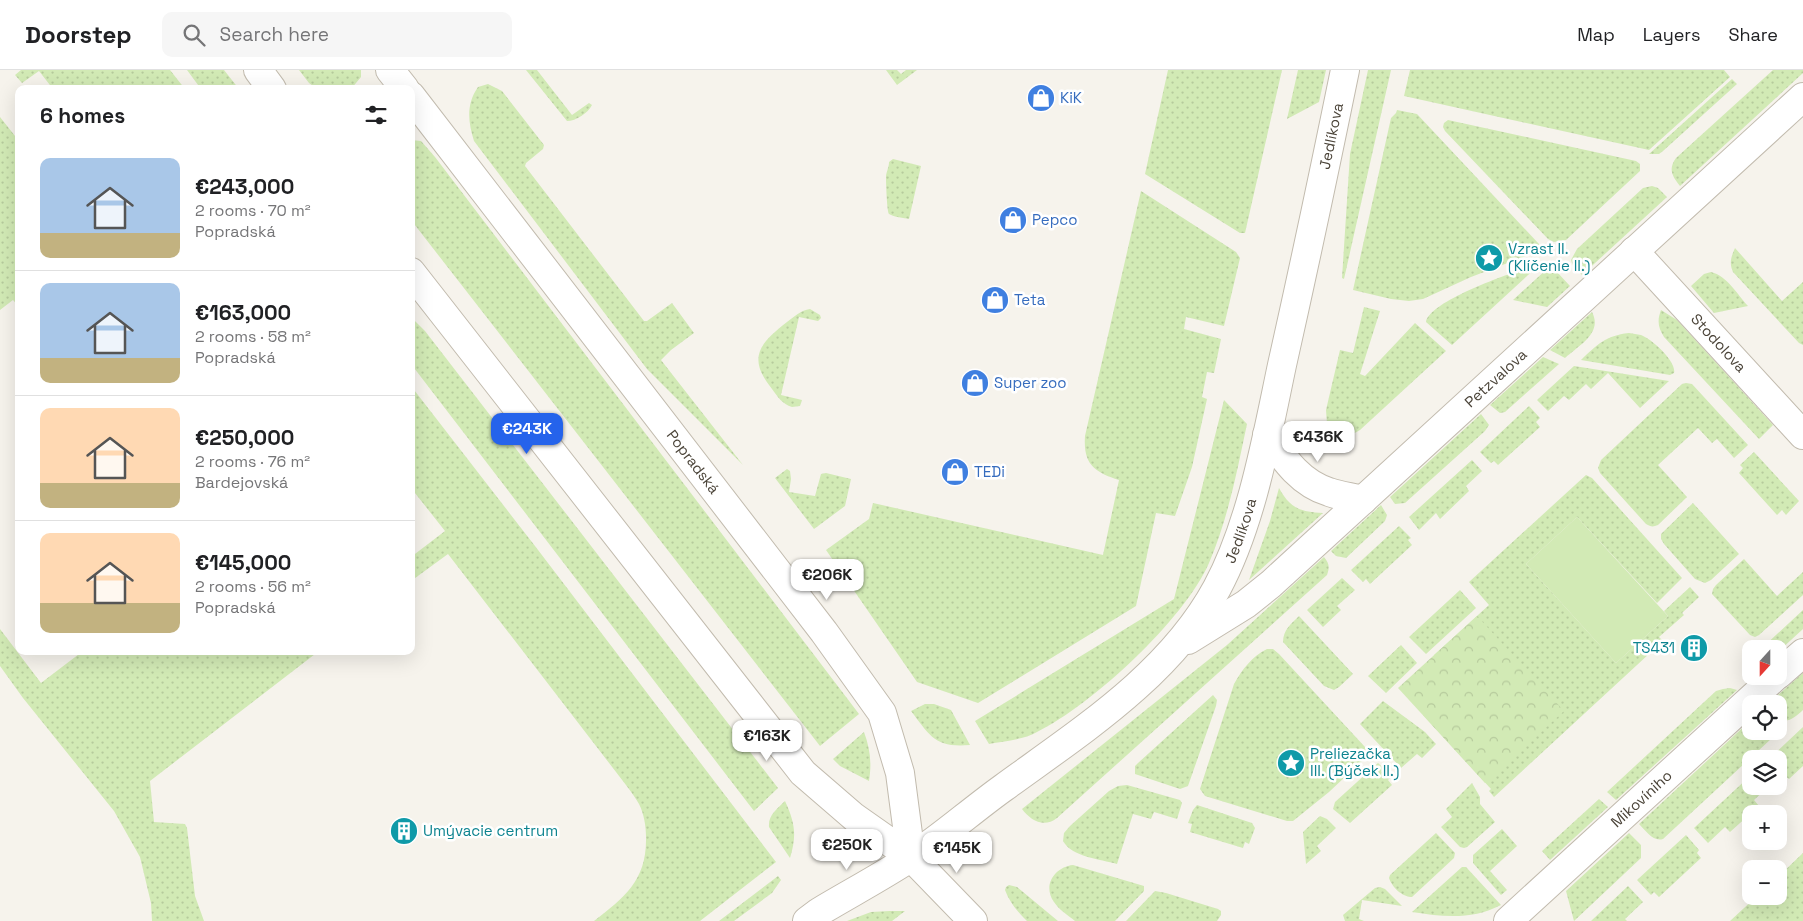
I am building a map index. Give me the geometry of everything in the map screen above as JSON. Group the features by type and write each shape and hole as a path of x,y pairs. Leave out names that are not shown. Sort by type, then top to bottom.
{"street":[{"path":"258,70 269,85"},
{"path":"390,70 402,85"},
{"name":"Jedlíkova","path":"807,921 911,858 1002,788 1075,736 1128,693 1178,646 1218,587 1233,554 1250,504 1267,436 1345,70"},
{"name":"Petzvalova","path":"1178,646 1246,604 1271,584 1803,97"},
{"name":"Popradská","path":"415,101 824,632 882,713 900,773 911,858"},
{"name":"Stodolova","path":"1634,251 1803,435"},
{"path":"415,277 803,773 854,817 911,858 973,921"},
{"path":"1267,436 1286,462 1307,482 1329,492 1363,500"},
{"name":"Mikovíniho","path":"1788,666 1803,652"},
{"name":"Mikovíniho","path":"1508,921 1767,685"}],"green space":[{"path":"21,70 170,70 182,85 50,85 39,71 22,83 15,75"},
{"path":"187,70 224,70 236,85 198,85"},
{"path":"299,70 361,70 361,77 354,85 312,85"},
{"path":"526,70 537,70 572,115 589,103 592,105 581,116 567,121"},
{"path":"886,70 897,70 901,74 906,70 917,70 897,85"},
{"path":"1168,70 1282,70 1245,233 1240,233 1145,174"},
{"path":"1298,70 1326,70 1319,102 1287,119"},
{"path":"1368,70 1391,70 1344,279 1342,278 1350,154"},
{"path":"1410,70 1724,70 1730,77 1649,150 1404,96"},
{"path":"1773,70 1803,70 1803,73 1680,186 1672,172 1672,166 1676,158"},
{"path":"1732,79 1737,84 1663,151 1659,154 1649,154"},
{"path":"488,84 502,91 544,145 543,149 525,166 644,321 647,321 672,303 694,333 661,360 743,465 647,369 474,141 469,120 471,100 478,87"},
{"path":"1397,110 1417,114 1539,244 1542,250 1471,277 1423,299 1409,301 1391,299 1353,290 1391,118"},
{"path":"0,117 15,136 15,302 13,300 0,310"},
{"path":"1448,120 1636,161 1640,164 1640,171 1566,240 1554,242 1548,239 1445,131 1444,123"},
{"path":"415,140 421,141 435,157 859,714 820,746 415,225"},
{"path":"893,159 921,166 909,219 894,216 888,212 886,175 889,162"},
{"path":"1652,186 1658,188 1667,197 1582,275 1573,266 1571,260 1577,249 1643,188"},
{"path":"1141,191 1236,252 1240,258 1224,326 1186,317 1184,329 1221,339 1214,373 1207,372 1202,397 1207,399 1192,467 1175,516 1156,513 1136,606 978,703 917,682 826,550 869,519 873,503 1103,555 1119,480 1103,474 1092,466 1086,454 1085,436"},
{"path":"1735,248 1782,301 1803,282 1803,345 1799,343 1733,272 1731,260"},
{"path":"1540,264 1452,345 1426,322 1431,313 1458,296 1496,279"},
{"path":"1548,268 1557,272 1570,286 1547,307 1513,300"},
{"path":"1711,272 1727,281 1748,306 1714,313 1691,286 1704,274"},
{"path":"1364,307 1380,311 1360,374 1365,376 1415,323 1446,351 1360,430 1346,435 1335,431 1327,424 1326,410 1340,350 1353,353"},
{"path":"810,309 820,315 821,318 818,321 799,317 781,395 802,400 800,406 792,407 781,400 764,378 758,360 763,345 769,337 798,314"},
{"path":"1661,310 1677,320 1773,425 1759,439 1664,337 1659,324"},
{"path":"1592,312 1595,319 1594,326 1592,332 1583,343 1565,358 1550,350"},
{"path":"415,321 425,331 778,788 754,811 415,369"},
{"path":"1629,333 1646,337 1657,346 1672,363 1674,373 1670,375 1581,360 1602,342 1614,336"},
{"path":"1543,357 1559,364 1505,412 1500,413 1490,405"},
{"path":"1574,366 1669,381 1640,408 1608,373 1591,389 1586,384 1569,400 1564,396 1548,411 1537,400"},
{"path":"1682,384 1692,384 1748,445 1734,458 1717,439 1712,443 1698,428 1658,465 1687,497 1658,525 1651,526 1646,524 1600,473 1598,468 1601,460"},
{"path":"415,391 776,862 700,921 594,921 615,904 632,886 643,865 646,829 639,804 448,554 415,578 415,554 445,531 415,493"},
{"path":"1224,400 1247,424 1222,529 1209,563 1197,586 1179,610 1134,659 1084,702 1032,735 989,744 975,721 1174,599"},
{"path":"1529,406 1540,418 1536,422 1540,427 1498,465 1494,461 1491,463 1480,452"},
{"path":"1481,414 1489,425 1485,431 1405,503 1395,504 1390,497"},
{"path":"1754,452 1799,501 1786,515 1782,510 1777,515 1739,473 1743,468 1740,465"},
{"path":"1472,460 1482,471 1466,486 1469,491 1440,519 1436,513 1419,530 1409,517"},
{"path":"787,469 790,471 791,479 789,492 815,496 821,474 826,473 851,479 845,506 814,529 775,478"},
{"path":"1586,475 1592,478 1682,578 1657,603 1577,517 1526,564 1616,663 1668,616 1664,611 1690,587 1699,597 1682,613 1684,615 1659,637 1663,641 1494,797 1489,791 1491,789 1423,715 1434,655 1489,605 1469,582"},
{"path":"1279,488 1287,500 1296,508 1323,513 1249,580 1270,521"},
{"path":"1693,503 1739,554 1711,580 1705,583 1695,579 1661,539 1661,534"},
{"path":"1381,505 1387,515 1385,521 1346,558 1336,556 1331,551"},
{"path":"1577,517 1668,616 1616,663 1526,564"},
{"path":"1399,526 1411,538 1408,540 1412,545 1370,584 1366,579 1363,582 1351,570"},
{"path":"1324,557 1328,565 1327,575 1057,818 1043,823 1038,822 1029,817 1022,809 1227,645"},
{"path":"1744,559 1777,596 1803,572 1803,595 1755,637 1750,635 1712,594 1716,585"},
{"path":"1342,578 1355,590 1337,606 1341,610 1323,627 1307,610"},
{"path":"1460,590 1476,608 1426,654 1409,637"},
{"path":"1803,610 1803,629 1788,643 1788,640 1771,640"},
{"path":"1299,616 1353,674 1334,690 1324,686 1283,642 1286,631"},
{"path":"1477,616 1564,711 1485,783 1398,688"},
{"path":"0,629 15,649 15,655 20,655 41,683 78,655 314,655 150,781 154,822 185,824 187,828 195,896 204,921 152,921 151,903 140,857 114,811 23,698 0,666"},
{"path":"1401,645 1417,663 1386,693 1368,676"},
{"path":"1267,649 1273,649 1279,654 1365,747 1366,752 1362,761 1329,792 1293,821 1287,821 1205,796 1200,789 1234,684 1248,664"},
{"path":"1803,673 1803,710 1794,718 1787,720 1787,695 1778,695"},
{"path":"1730,688 1737,690 1616,800 1607,792 1716,691"},
{"path":"1213,695 1217,700 1216,706 1188,786 1180,789 1135,774 1135,766"},
{"path":"1383,701 1425,732 1436,744 1422,758 1417,754 1401,768 1360,724"},
{"path":"925,704 934,704 951,710 970,745 941,742 929,734 911,711"},
{"path":"1803,727 1803,766 1789,779 1787,777 1787,750 1779,750"},
{"path":"1742,728 1742,740 1770,740 1759,750 1742,750 1742,766 1663,839 1656,839 1639,824"},
{"path":"864,732 870,756 869,781 840,766 833,759"},
{"path":"1378,763 1392,776 1388,780 1392,785 1350,823 1333,809 1335,802"},
{"path":"1472,783 1480,797 1480,804 1495,822 1464,848 1460,847 1441,827 1452,817 1446,809"},
{"path":"1742,783 1742,795 1759,795 1754,800 1758,805 1742,805 1742,821 1730,832 1725,827 1708,843 1694,828"},
{"path":"1127,785 1180,800 1182,803 1177,819 1154,812 1151,819 1133,814 1117,864 1087,857 1067,846 1063,841 1064,833 1070,826 1109,791 1118,786"},
{"path":"1599,799 1608,807 1550,860 1542,851"},
{"path":"785,801 794,829 794,842 790,858 769,827 770,819"},
{"path":"1197,805 1252,823 1255,828 1249,844 1245,842 1243,848 1190,832 1192,824 1188,823"},
{"path":"1320,816 1327,819 1336,828 1317,846 1321,851 1306,864 1303,832"},
{"path":"1502,829 1517,846 1490,871 1507,890 1501,895 1473,863 1473,855"},
{"path":"1436,833 1455,853 1454,858 1412,897 1408,897 1392,885 1389,878 1390,875"},
{"path":"1629,833 1641,845 1641,858 1574,921 1566,891"},
{"path":"1686,835 1699,850 1697,853 1701,858 1659,897 1654,892 1651,895 1637,880"},
{"path":"1803,853 1803,921 1730,921 1747,905 1787,905 1787,868"},
{"path":"1073,865 1144,886 1144,891 1115,921 1075,921 1056,905 1049,889 1052,878 1056,873 1067,866"},
{"path":"1462,867 1466,867 1501,905 1479,913 1458,916 1412,912"},
{"path":"778,876 781,880 772,893 734,921 719,921"},
{"path":"1009,885 1017,887 1058,921 1027,921 1014,907 1007,895 1005,890"},
{"path":"1628,886 1643,902 1625,919 1627,921 1591,921"},
{"path":"1375,888 1385,889 1402,906 1362,900 1359,919 1364,921 1345,921 1343,915"},
{"path":"1155,891 1218,909 1221,911 1221,915 1217,921 1126,921"},
{"path":"905,911 892,921 847,921 871,912"}],"place":[{"name":"KiK","path":"1041,98"},
{"name":"Pepco","path":"1013,220"},
{"name":"Vzrast II. (Klíčenie II.)","path":"1489,258"},
{"name":"Teta","path":"995,300"},
{"name":"Super zoo","path":"975,383"},
{"name":"TEDi","path":"955,472"},
{"name":"TS431","path":"1694,648"},
{"name":"Preliezačka III. (Býček II.)","path":"1291,763"},
{"name":"Umývacie centrum","path":"404,831"}]}
